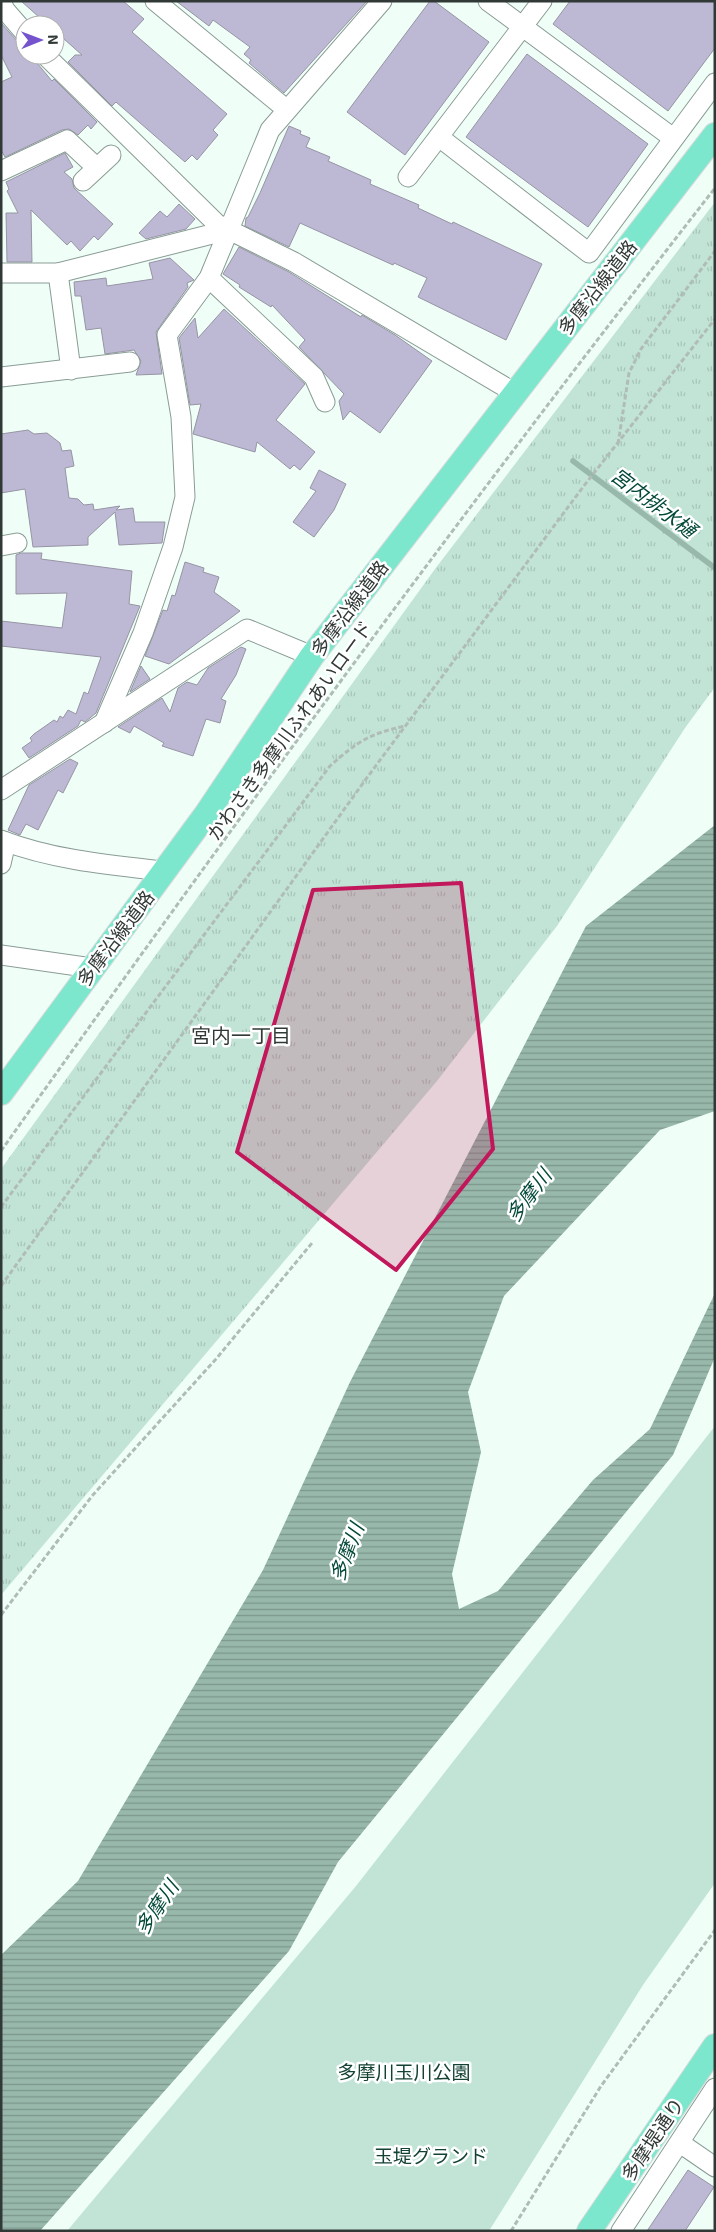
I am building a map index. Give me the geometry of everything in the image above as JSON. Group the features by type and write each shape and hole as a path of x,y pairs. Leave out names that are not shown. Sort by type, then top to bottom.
{"main road":[{"name":"多摩沿線道路","path":"1,1093 207,813 312,656 715,135"},
{"name":"多摩堤通り","path":"589,2231 715,2046"}],"street":[{"path":"1,1 5,10 15,22"},
{"path":"155,1 286,109"},
{"path":"104,722 143,634 173,547 185,497 181,417 167,335 189,308 209,278 270,130 286,109 382,1"},
{"path":"488,1 673,138"},
{"path":"408,177 542,1"},
{"path":"55,65 217,224 294,262 515,393"},
{"path":"439,137 589,253 715,83"},
{"path":"1,171 67,140 104,161 83,181"},
{"path":"1,273 58,273 228,230"},
{"path":"58,273 71,370"},
{"path":"209,278 314,378 324,402"},
{"path":"1,377 130,362"},
{"path":"1,790 247,629 312,656"},
{"path":"1,864 3,841 44,853 164,872"},
{"path":"1,955 92,968"},
{"path":"622,2231 715,2088"},
{"path":"680,2143 715,2168"}],"path":[{"name":"かわさき多摩川ふれあいロード","path":"1,1151 318,711 525,434 715,188"},
{"path":"617,445 629,374 641,349 715,251"},
{"path":"1,1286 406,725 583,487 715,319"},
{"path":"1,1207 330,766 354,744 376,732 406,725"},
{"path":"1,1615 92,1496 216,1359 312,1243"},
{"path":"511,2231 601,2086 715,1930"}],"highlighted area":[{"path":"461,883 493,1149 396,1270 237,1152 313,890"}],"green space":[{"path":"715,202 715,687 685,728 557,926 437,1081 1,1595 1,1169 435,569"},
{"name":"多摩川玉川公園","path":"715,1426 715,1883 643,1985 489,2231 67,2231 356,1886"}],"water":[{"name":"多摩川","path":"715,825 715,1111 660,1130 504,1296 468,1392 481,1452 452,1574 459,1609 498,1591 593,1480 650,1429 715,1293 715,1357 673,1455 338,1862 289,1951 40,2231 1,2231 1,1955 78,1881 263,1570 350,1382 586,926"}],"building":[{"path":"21,1 123,1 144,19 132,32 227,114 213,130 218,135 197,160 192,155 185,162 116,102 112,106 68,62 75,55 82,55 65,40 65,15 37,15"},
{"path":"176,1 367,1 284,93 249,63 251,60 244,54 250,47 213,20 209,26"},
{"path":"430,1 434,1 489,42 405,155 347,112"},
{"path":"570,1 715,1 715,48 668,111 553,24"},
{"path":"1,23 15,39 15,65 39,65 52,81 54,79 97,122 91,129 88,125 78,135 69,129 62,130 5,157 1,150 1,82 12,77 1,55"},
{"path":"527,54 648,144 588,227 466,137"},
{"path":"289,126 301,131 300,134 310,138 306,147 330,157 328,161 371,180 370,184 419,205 418,208 452,224 453,222 542,264 506,340 418,297 427,278 394,263 393,265 300,223 289,247 245,226 246,218 260,193"},
{"path":"65,153 73,167 64,172 72,179 74,188 113,224 98,240 94,236 80,251 71,241 67,245 31,210 32,262 7,262 6,213 18,213 7,191 9,189 6,182"},
{"path":"179,204 195,219 186,229 146,239 139,233 160,211 167,217"},
{"path":"239,247 289,272 361,317 362,315 432,361 380,433 350,411 343,420 339,401 344,394 299,347 305,340 272,305 271,307 239,287 240,285 223,274"},
{"path":"170,258 194,280 187,283 188,287 156,332 162,374 136,375 141,361 134,350 105,354 101,328 86,330 81,296 75,296 74,282 106,278 107,286 153,279 149,263"},
{"path":"224,309 305,384 276,420 315,452 300,470 294,465 290,469 257,442 255,452 193,434 201,404 190,405 179,338 195,318 198,338"},
{"path":"28,430 34,434 47,433 60,443 62,451 71,450 74,466 65,468 69,498 78,499 84,505 93,504 94,510 120,506 116,510 133,508 135,522 165,522 162,543 119,545 115,512 88,537 88,545 33,547 25,489 1,493 1,434"},
{"path":"319,470 346,484 334,510 314,537 293,522 316,491 310,488"},
{"path":"21,553 42,553 41,559 132,571 129,604 140,606 96,713 85,722 81,720 78,726 29,758 22,748 32,741 30,738 34,734 54,720 57,722 60,716 63,718 68,710 76,714 84,692 88,694 101,657 1,646 1,621 62,628 67,593 16,594 16,555"},
{"path":"185,562 204,568 203,572 219,577 214,592 240,611 169,664 145,656 163,610 167,611 172,595 175,596"},
{"path":"241,647 246,649 236,675 221,699 226,701 220,723 206,719 193,756 162,746 164,743 134,726 130,733 118,727 162,698 170,712 178,688 187,682 197,685 208,668"},
{"path":"141,666 150,679 130,692"},
{"path":"70,759 78,763 63,793 58,790 38,830 26,824 20,835 8,830 29,785"},
{"path":"688,2170 714,2187 685,2231 647,2231"}],"waterway":[{"name":"宮内排水樋","path":"573,461 715,568"}],"district":[{"name":"宮内一丁目","path":"241,1035"}],"park label":[{"name":"玉堤グランド","path":"431,2155"}]}
